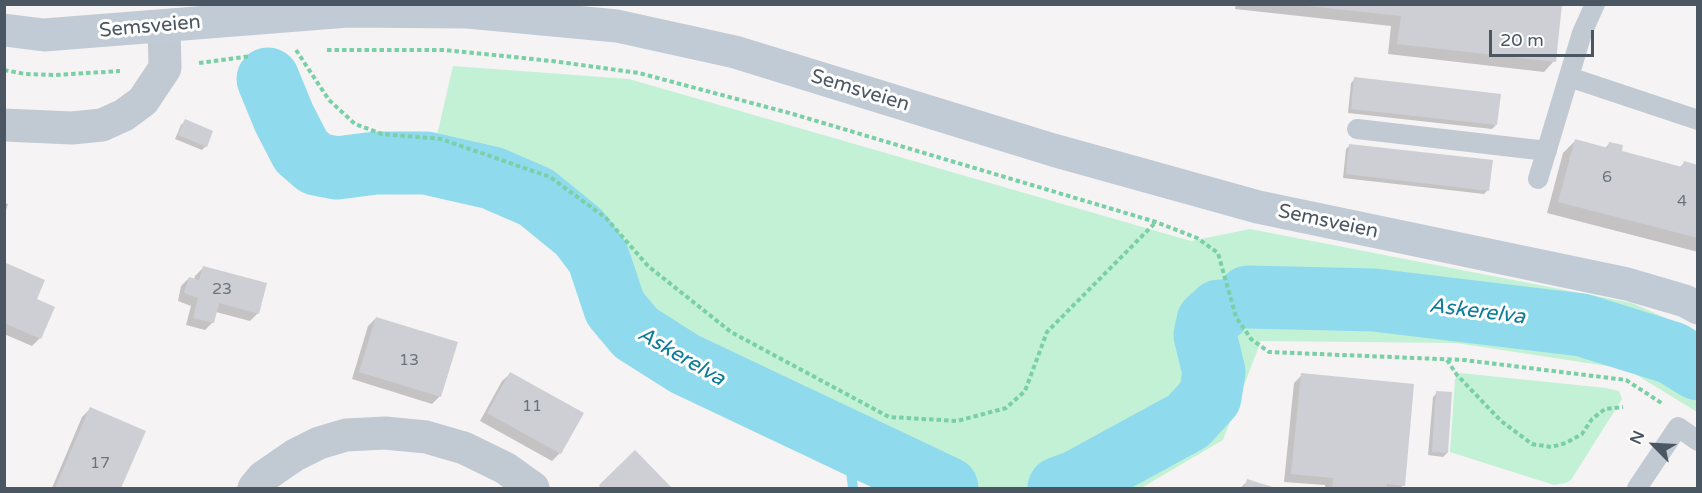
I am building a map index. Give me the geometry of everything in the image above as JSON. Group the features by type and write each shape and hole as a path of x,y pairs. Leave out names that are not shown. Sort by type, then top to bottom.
{"main road":[{"name":"Semsveien","path":"4,30 44,35 359,11 468,12 617,26 735,52 1053,150 1258,207 1627,284 1685,301 1698,308"}],"street":[{"path":"4,125 72,129 102,125 124,115 143,101 165,68 164,26"},
{"path":"254,489 263,477 295,454 319,443 346,435 385,433 426,437 464,448 506,468 533,489"}],"lane":[{"path":"1538,179 1582,33 1595,4"},
{"path":"1569,77 1698,120"},
{"path":"1356,129 1547,152"},
{"path":"1637,489 1678,428 1698,441"}],"path":[{"path":"306,50 296,50 329,100 355,124 382,134 441,139 550,177 606,218 648,266 731,333 889,417 957,421 1006,408 1025,391 1047,332 1156,222"},
{"path":"317,50 445,50 639,73 793,114 1156,222 1197,238 1218,254 1236,317 1251,339 1269,352 1446,360 1626,380 1671,409"},
{"path":"4,70 25,74 55,75 165,68 260,55"},
{"path":"1446,360 1457,375 1501,421 1532,444 1551,447 1566,443 1582,434 1592,419 1605,409 1623,408"}],"green space":[{"path":"453,66 629,79 1191,241 1250,229 1632,303 1697,332 1697,412 1627,369 1456,343 1261,341 1223,440 1141,488 927,488 598,338 568,206 432,157"},
{"path":"1460,373 1606,388 1619,391 1622,399 1571,480 1554,485 1450,452 1455,379"}],"building":[{"path":"1308,4 1562,4 1556,62 1397,44 1401,16 1308,6"},
{"path":"1354,77 1501,94 1497,125 1351,109"},
{"path":"185,119 213,131 207,147 178,135"},
{"path":"1575,139 1608,148 1609,142 1623,145 1622,151 1682,167 1684,161 1698,165 1698,238 1558,202"},
{"path":"1349,144 1493,160 1489,191 1346,174"},
{"path":"6,263 45,280 37,299 55,307 41,339 4,323"},
{"path":"203,266 267,283 259,314 219,303 214,323 193,318 198,298 184,293 189,277 199,280"},
{"path":"376,317 458,342 441,397 359,372"},
{"path":"510,372 584,413 561,454 487,413"},
{"path":"1301,373 1414,384 1405,486 1387,484 1387,488 1332,488 1333,478 1291,474"},
{"path":"1436,391 1452,392 1448,453 1432,452"},
{"path":"90,407 146,431 121,488 55,488"},
{"path":"635,450 672,488 602,488 599,485"},
{"path":"1247,479 1276,488 1244,488"}],"waterway":[{"name":"Askerelva","path":"268,79 301,151 316,164 337,168 376,163 426,163 492,178 536,197 579,232 598,257 615,308 636,333 685,364 947,488"},
{"name":"Askerelva","path":"1248,297 1374,300 1582,325 1672,353 1698,369"},
{"name":"Askerelva","path":"1059,488 1078,481 1188,421 1210,397 1214,372 1205,335 1208,321 1219,311"},
{"path":"842,439 850,464 853,488"}]}
